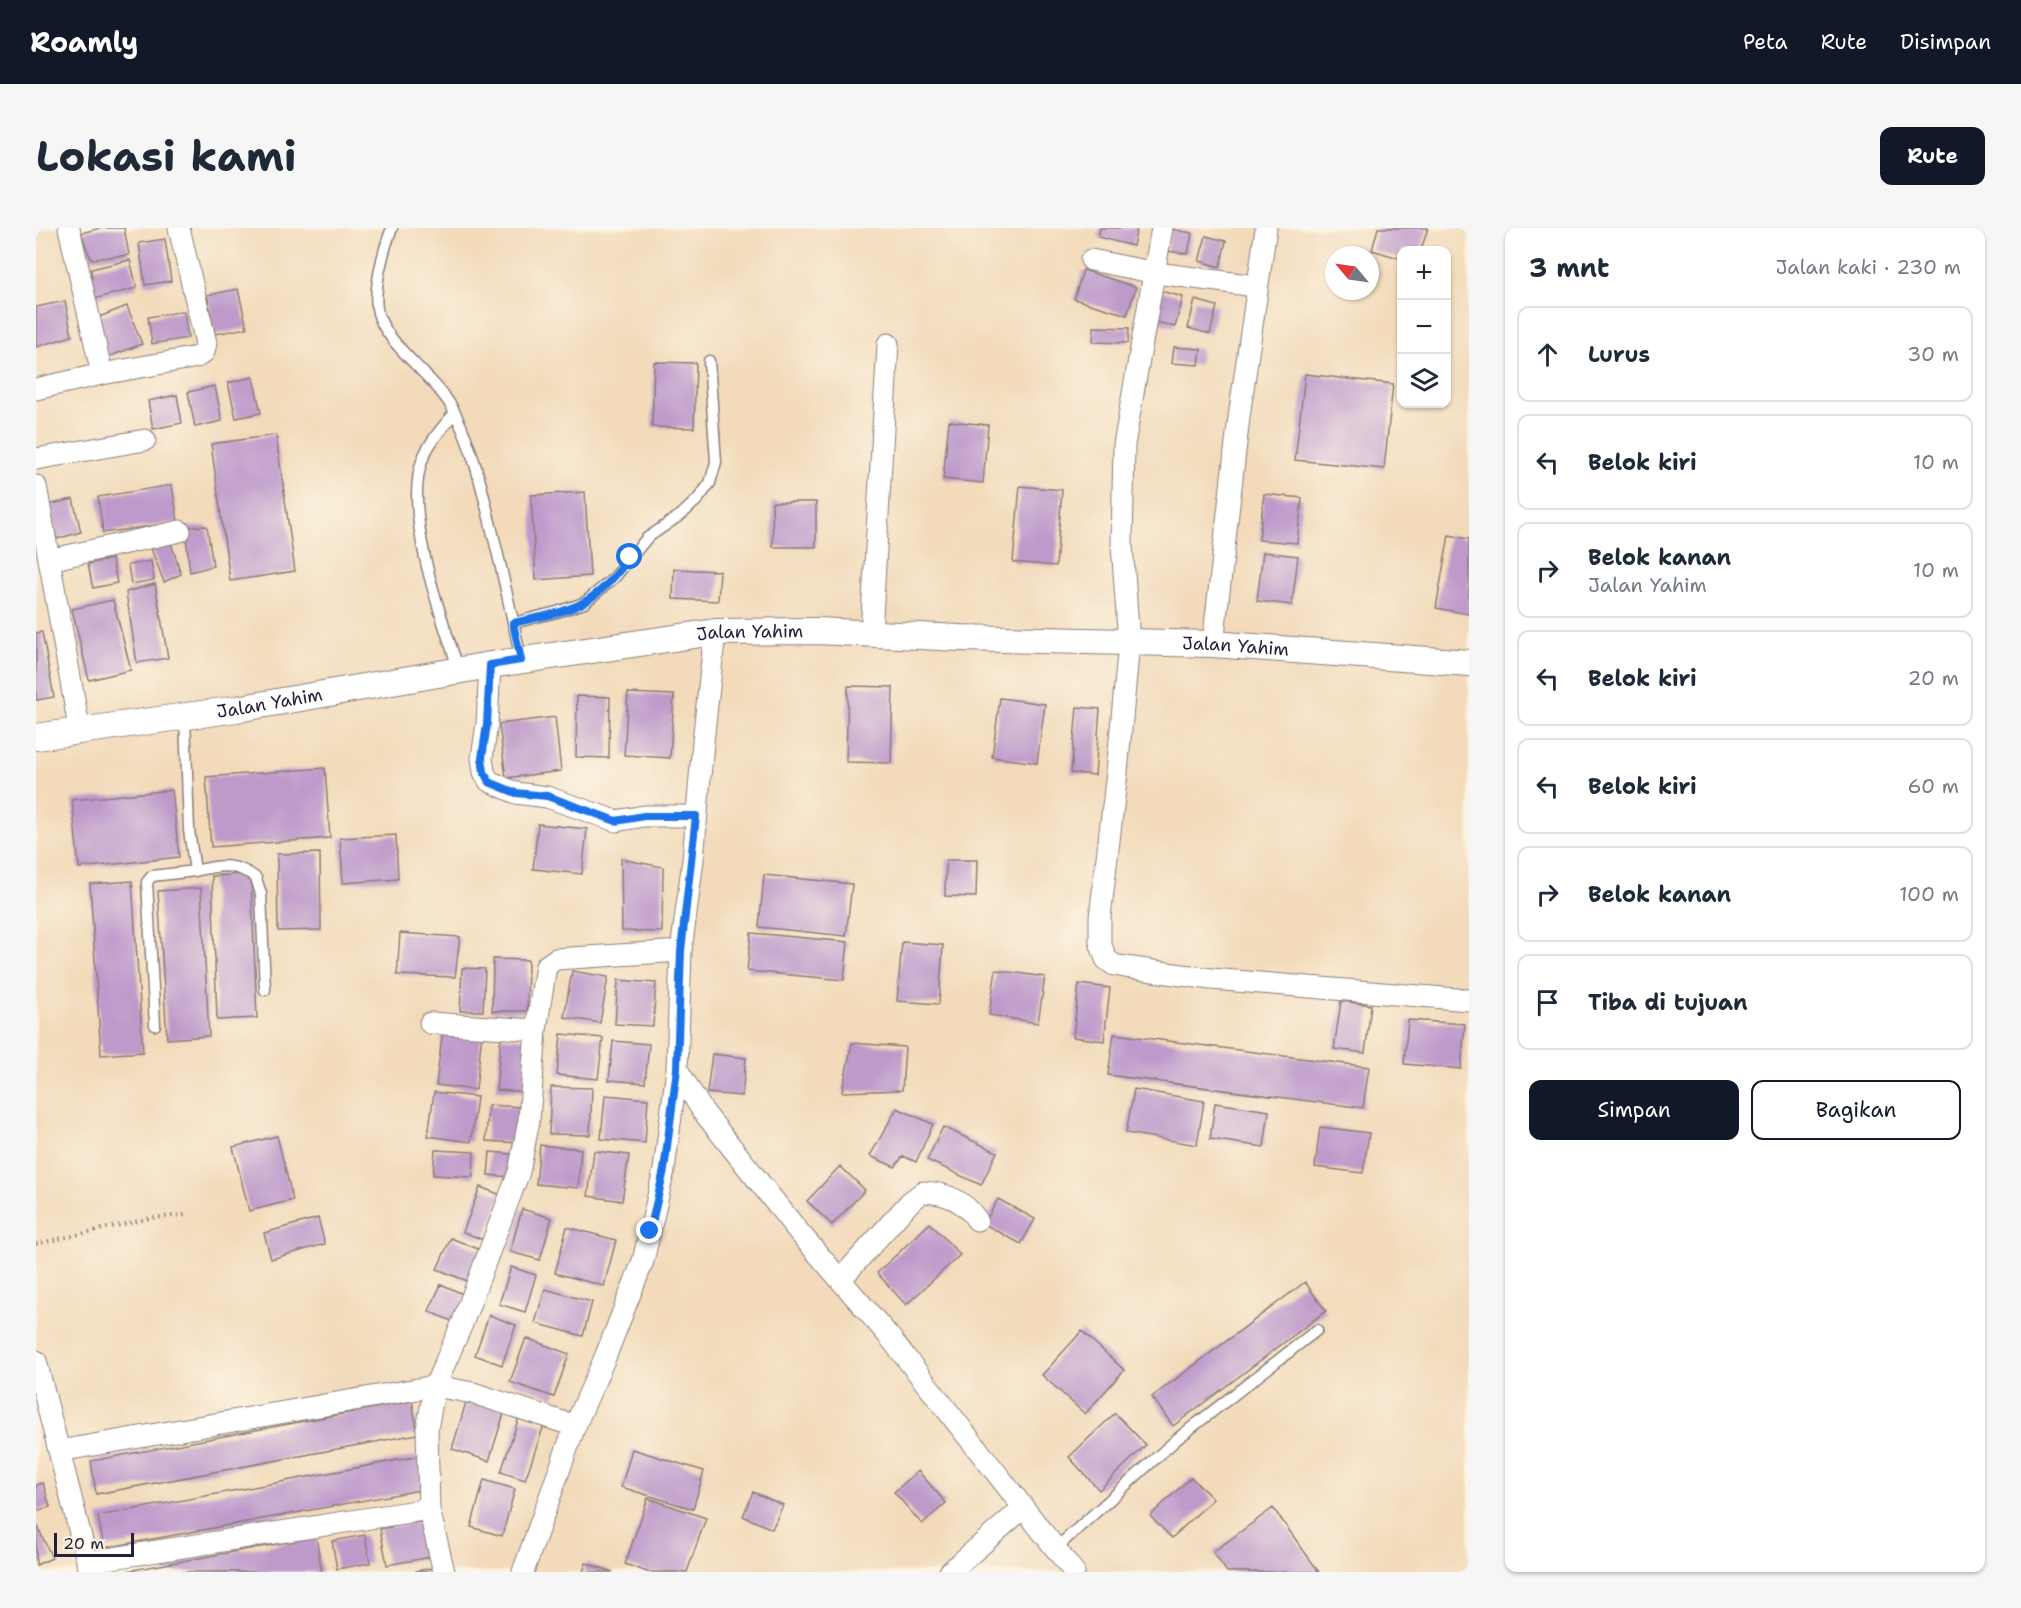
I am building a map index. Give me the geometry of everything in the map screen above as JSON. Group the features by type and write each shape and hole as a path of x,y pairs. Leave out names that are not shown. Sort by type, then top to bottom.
{"street":[{"path":"69,228 102,374"},
{"path":"36,389 102,374 197,357 204,352 206,343 179,228"},
{"path":"1162,228 1156,273 1134,379 1125,445 1122,544 1129,643 1100,917 1100,942 1106,959 1114,965 1211,979 1469,1000"},
{"path":"1213,644 1239,417 1266,228"},
{"path":"1091,260 1156,273 1257,286"},
{"path":"871,634 888,344"},
{"path":"36,459 145,440"},
{"path":"36,486 80,733"},
{"path":"49,560 180,531"},
{"name":"Jalan Yahim","path":"36,738 185,717 521,660 716,632 817,631 1213,644 1469,663"},
{"path":"523,1572 575,1426 610,1346 643,1261 664,1170 677,1069 681,951 716,632"},
{"path":"490,665 487,724 482,758 484,772 489,782 516,793 547,796 616,821 644,816 696,816"},
{"path":"444,1572 429,1509 427,1429 435,1386 462,1324 519,1172 529,1120 536,1030 546,966 556,959 681,951"},
{"path":"430,1023 536,1030"},
{"path":"677,1069 702,1110 840,1280 888,1335 1022,1509 1074,1572"},
{"path":"840,1280 910,1202 923,1192 936,1192 962,1202 977,1220"},
{"path":"36,1361 88,1567 429,1509"},
{"path":"59,1450 435,1386 473,1393 575,1426"},
{"path":"950,1572 1022,1509"}],"lane":[{"path":"392,228 380,267 377,310 382,325 436,386 455,413 479,470 521,660"},
{"path":"513,623 584,603 614,578 647,538 682,514 698,499 710,483 716,462 709,361"},
{"path":"455,413 438,432 422,459 418,484 418,514 431,586 459,670"},
{"path":"185,717 189,830 195,871"},
{"path":"155,1025 147,882 152,876 195,871 217,865 236,866 256,878 261,894 265,990"},
{"path":"1055,1549 1177,1439 1317,1330"}],"path":[{"path":"36,1244 152,1218 185,1215"}],"building":[{"path":"101,228 124,228 129,255 91,259 81,233"},
{"path":"1100,228 1137,228 1133,246 1098,237"},
{"path":"1378,228 1428,228 1422,246 1397,246 1397,258 1379,252 1379,246 1373,246"},
{"path":"1171,229 1192,233 1188,254 1167,251"},
{"path":"1206,236 1226,241 1220,267 1199,261"},
{"path":"165,239 171,281 145,285 139,243"},
{"path":"130,260 137,288 93,299 91,269"},
{"path":"1083,270 1136,287 1127,315 1074,299"},
{"path":"238,289 247,328 215,334 207,295"},
{"path":"1161,291 1183,297 1175,327 1153,321"},
{"path":"1195,300 1217,306 1210,334 1188,328"},
{"path":"65,301 72,336 36,347 36,307"},
{"path":"127,306 142,344 108,357 94,319"},
{"path":"184,311 188,338 152,344 148,317"},
{"path":"1094,327 1129,328 1128,343 1093,342"},
{"path":"1174,347 1201,349 1199,365 1172,363"},
{"path":"654,362 696,363 694,428 652,427"},
{"path":"1305,374 1393,384 1384,469 1295,460"},
{"path":"253,377 261,413 236,418 228,383"},
{"path":"215,386 222,421 195,427 188,392"},
{"path":"177,395 182,423 153,429 148,401"},
{"path":"949,421 988,425 983,483 943,479"},
{"path":"276,435 295,571 230,581 211,444"},
{"path":"172,485 178,522 103,533 98,497"},
{"path":"1020,486 1062,490 1056,566 1013,562"},
{"path":"585,492 590,576 536,580 531,495"},
{"path":"1264,494 1302,498 1297,543 1259,540"},
{"path":"73,499 81,532 57,539 48,505"},
{"path":"772,502 816,502 816,547 773,547"},
{"path":"207,526 213,566 190,572 185,527"},
{"path":"1449,535 1469,539 1469,614 1436,608"},
{"path":"171,543 181,574 164,582 150,546"},
{"path":"1263,552 1298,556 1292,605 1257,601"},
{"path":"112,559 117,583 93,588 88,564"},
{"path":"151,561 154,580 131,584 128,565"},
{"path":"674,569 720,571 718,601 673,599"},
{"path":"155,584 168,658 137,663 126,592"},
{"path":"113,600 131,670 89,680 72,609"},
{"path":"42,632 54,697 36,700 36,633"},
{"path":"848,686 893,687 891,763 846,762"},
{"path":"628,693 674,695 670,758 624,755"},
{"path":"577,696 610,697 609,758 576,757"},
{"path":"1000,698 1045,704 1037,763 992,757"},
{"path":"1077,707 1100,709 1095,775 1071,773"},
{"path":"555,717 561,771 506,778 499,724"},
{"path":"325,768 330,838 211,847 206,777"},
{"path":"172,790 179,857 79,868 72,800"},
{"path":"538,824 587,829 582,874 533,869"},
{"path":"396,835 398,879 343,883 340,838"},
{"path":"320,853 321,930 278,931 277,854"},
{"path":"621,859 663,867 662,932 622,931"},
{"path":"946,860 977,860 976,897 945,896"},
{"path":"251,874 257,1018 217,1020 212,876"},
{"path":"764,875 852,884 846,936 759,927"},
{"path":"132,881 143,1052 101,1055 90,884"},
{"path":"201,888 209,1036 167,1039 158,891"},
{"path":"400,933 460,937 455,977 397,975"},
{"path":"751,933 848,942 844,980 747,971"},
{"path":"902,942 943,945 939,1004 897,1001"},
{"path":"493,959 528,960 527,1011 492,1011"},
{"path":"462,968 485,969 483,1011 460,1011"},
{"path":"996,970 1045,977 1038,1023 989,1015"},
{"path":"572,971 608,977 600,1023 564,1017"},
{"path":"618,980 656,983 653,1026 615,1024"},
{"path":"1079,984 1110,988 1104,1041 1073,1037"},
{"path":"1341,1001 1371,1005 1365,1053 1334,1049"},
{"path":"1408,1020 1465,1024 1461,1069 1404,1064"},
{"path":"443,1029 482,1033 476,1090 436,1085"},
{"path":"561,1034 603,1038 598,1079 557,1075"},
{"path":"1114,1034 1369,1067 1363,1108 1108,1075"},
{"path":"501,1037 533,1040 528,1092 496,1090"},
{"path":"613,1041 649,1044 645,1083 609,1080"},
{"path":"852,1043 905,1047 902,1090 842,1092"},
{"path":"712,1054 746,1058 742,1096 707,1093"},
{"path":"551,1087 592,1088 590,1135 549,1134"},
{"path":"1134,1089 1204,1101 1197,1145 1126,1133"},
{"path":"434,1092 477,1097 471,1142 428,1136"},
{"path":"605,1095 648,1099 645,1143 601,1139"},
{"path":"1215,1103 1269,1111 1264,1147 1210,1139"},
{"path":"488,1105 522,1107 520,1143 486,1141"},
{"path":"897,1108 933,1124 916,1162 903,1156 895,1167 870,1156"},
{"path":"943,1127 997,1152 981,1185 927,1160"},
{"path":"1320,1127 1369,1133 1363,1173 1315,1167"},
{"path":"277,1136 293,1200 249,1211 233,1147"},
{"path":"540,1145 581,1149 578,1188 536,1184"},
{"path":"435,1150 474,1152 473,1177 433,1175"},
{"path":"594,1151 629,1155 622,1201 588,1196"},
{"path":"490,1152 511,1154 509,1177 488,1175"},
{"path":"840,1166 865,1190 832,1225 807,1201"},
{"path":"480,1187 501,1195 484,1240 463,1232"},
{"path":"998,1199 1035,1219 1021,1244 984,1224"},
{"path":"522,1209 552,1218 540,1260 510,1252"},
{"path":"318,1218 325,1244 271,1259 264,1233"},
{"path":"930,1223 960,1255 906,1305 877,1273"},
{"path":"567,1227 616,1240 604,1286 555,1273"},
{"path":"451,1238 483,1251 470,1282 437,1269"},
{"path":"511,1267 536,1275 525,1312 499,1304"},
{"path":"1305,1282 1326,1311 1173,1426 1152,1397"},
{"path":"441,1284 467,1296 456,1323 429,1311"},
{"path":"545,1289 592,1302 583,1336 535,1323"},
{"path":"489,1315 516,1325 502,1365 475,1355"},
{"path":"1082,1331 1124,1370 1085,1414 1042,1375"},
{"path":"526,1338 569,1354 554,1397 510,1382"},
{"path":"467,1399 505,1410 489,1461 452,1449"},
{"path":"412,1401 418,1434 96,1494 91,1461"},
{"path":"1115,1413 1146,1445 1099,1490 1069,1457"},
{"path":"519,1417 544,1425 525,1480 501,1472"},
{"path":"632,1449 704,1471 693,1509 621,1487"},
{"path":"420,1456 426,1489 104,1548 98,1516"},
{"path":"918,1471 946,1503 922,1524 894,1492"},
{"path":"1191,1477 1213,1499 1172,1538 1150,1516"},
{"path":"484,1480 515,1489 502,1536 471,1527"},
{"path":"43,1483 50,1507 36,1511 36,1485"},
{"path":"753,1492 783,1505 772,1529 743,1516"},
{"path":"648,1498 706,1518 687,1572 647,1572 625,1564"},
{"path":"1273,1508 1319,1572 1227,1572 1213,1552"},
{"path":"430,1520 437,1556 387,1565 380,1529"},
{"path":"36,1523 52,1558 36,1565"},
{"path":"365,1535 370,1563 337,1569 332,1541"},
{"path":"316,1537 322,1572 127,1572 127,1571"},
{"path":"586,1563 613,1572 583,1572"},
{"path":"438,1567 439,1572 416,1572 416,1571"}],"route":[{"path":"630,557 614,578 584,603 513,623 521,660 490,665 487,724 482,758 484,772 489,782 503,789 516,793 547,796 616,821 644,816 696,816 693,860 681,951 677,1069 664,1170 650,1231"}]}
